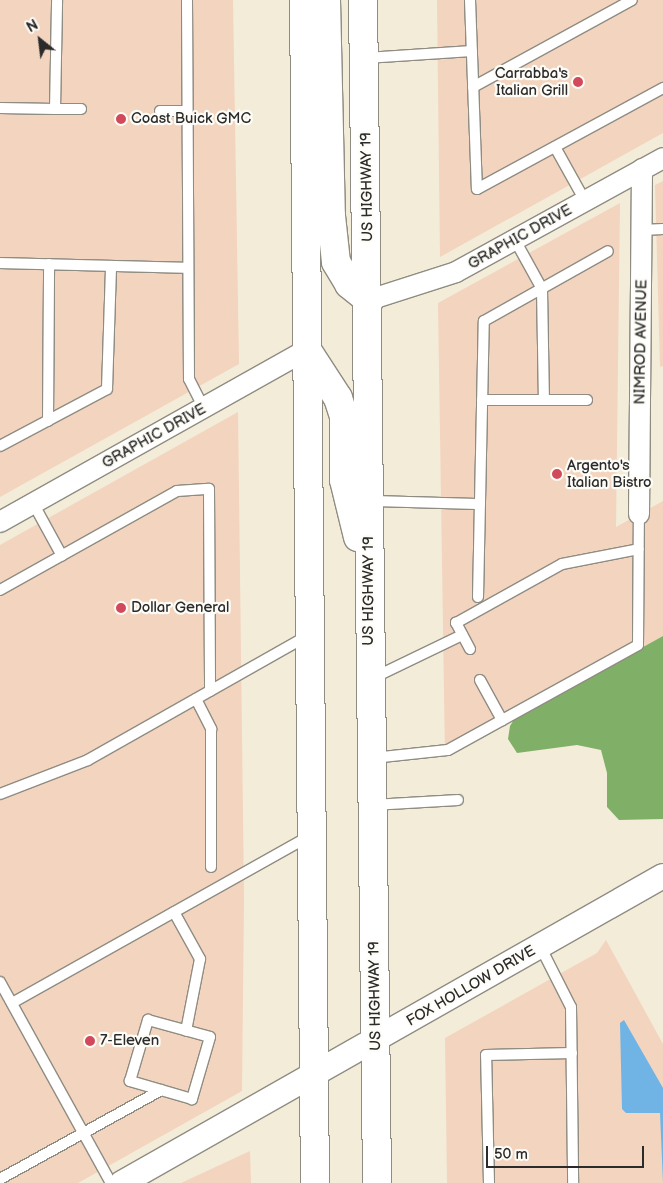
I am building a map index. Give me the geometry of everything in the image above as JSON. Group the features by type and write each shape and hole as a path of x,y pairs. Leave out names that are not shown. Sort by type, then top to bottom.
{"highway":[{"path":"304,0 315,1183"},
{"path":"326,0 331,216 336,262 349,284 369,300"},
{"name":"US HIGHWAY 19","path":"363,0 369,300 368,580 377,1183"},
{"path":"307,350 338,398 344,417 344,480 368,580"}],"street":[{"name":"GRAPHIC DRIVE","path":"369,300 456,272 663,158"},
{"name":"NIMROD AVENUE","path":"639,514 642,169"},
{"name":"GRAPHIC DRIVE","path":"0,522 307,350"},
{"name":"FOX HOLLOW DRIVE","path":"122,1183 663,876"}],"lane":[{"path":"55,109 57,0"},
{"path":"187,0 189,379 204,408"},
{"path":"470,0 477,189 663,88"},
{"path":"474,87 632,0"},
{"path":"364,58 472,50"},
{"path":"0,108 82,110"},
{"path":"160,111 187,111"},
{"path":"555,147 585,201"},
{"path":"642,230 663,229"},
{"path":"515,240 542,288 544,400"},
{"path":"478,597 484,321 608,251"},
{"path":"0,263 188,268"},
{"path":"48,421 49,264"},
{"path":"0,446 107,390 112,266"},
{"path":"482,400 587,400"},
{"path":"0,590 177,491 209,489 210,691"},
{"path":"369,501 480,504"},
{"path":"34,503 62,556"},
{"path":"371,758 448,750 638,645 639,514"},
{"path":"470,649 456,623 562,564 639,549"},
{"path":"0,794 88,760 310,634"},
{"path":"370,680 462,634"},
{"path":"480,680 502,720"},
{"path":"196,699 211,729 211,867"},
{"path":"372,805 458,800"},
{"path":"12,1003 311,835"},
{"path":"174,912 200,958 186,1031"},
{"path":"540,946 571,1006 573,1183"},
{"path":"0,982 111,1183"},
{"path":"148,1020 186,1031 210,1037 192,1099 130,1081 148,1020"},
{"path":"489,1183 486,1055 572,1053"},
{"path":"0,1180 160,1090"}],"shaded area":[{"path":"0,0 233,0 239,364 0,497"},
{"path":"437,0 663,0 663,133 440,257"},
{"path":"663,181 663,366 660,367 655,185"},
{"path":"620,203 616,527 663,501 663,636 445,757 438,303"},
{"path":"238,412 244,897 242,1091 78,1183 0,1183 0,545"},
{"path":"606,940 663,1044 663,1183 447,1183 445,1038 597,953"},
{"path":"250,1151 251,1183 181,1183"}],"green space":[{"path":"663,636 663,819 619,820 607,807 607,773 601,750 577,745 517,753 508,739 510,726 515,718"}],"water":[{"path":"624,1020 663,1088 663,1183 660,1113 626,1113 622,1109 620,1023"}],"place":[{"name":"Carrabba's Italian Grill","path":"578,82"},
{"name":"Coast Buick GMC","path":"121,119"},
{"name":"Argento's Italian Bistro","path":"557,474"},
{"name":"Dollar General","path":"121,608"},
{"name":"7-Eleven","path":"90,1041"}]}
